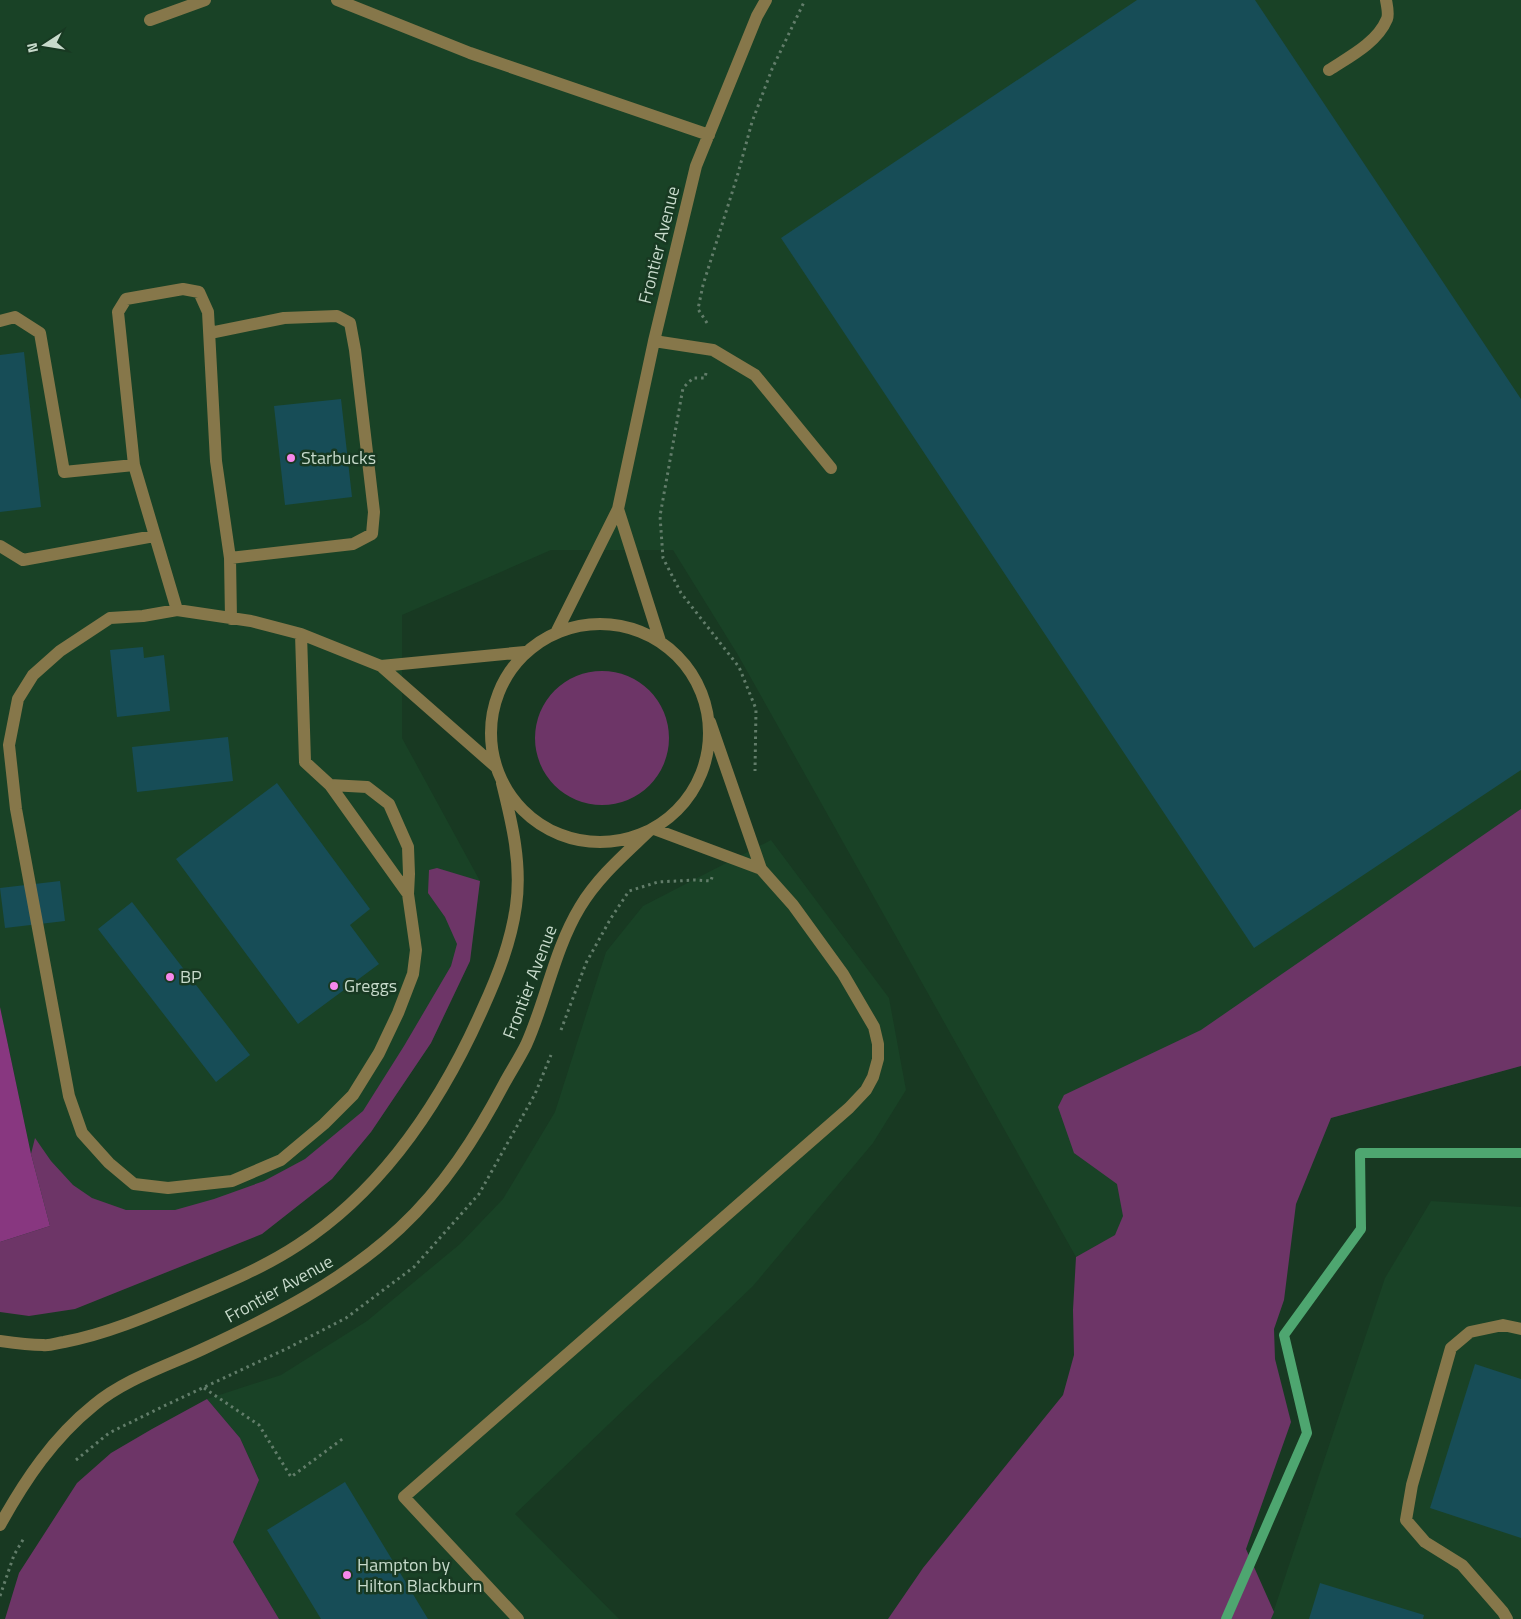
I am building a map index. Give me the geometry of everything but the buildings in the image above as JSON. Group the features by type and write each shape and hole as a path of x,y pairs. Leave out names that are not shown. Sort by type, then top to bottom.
{"street":[{"path":"150,20 204,0"},
{"path":"337,0 470,53 708,135"},
{"name":"Frontier Avenue","path":"557,631 618,509 654,341 696,166 757,16 766,0"},
{"path":"1329,70 1364,47 1378,33 1387,18 1386,0"},
{"path":"177,610 134,465 118,312 126,299 183,289 199,292 208,312 216,462 230,558 231,619"},
{"path":"210,333 284,318 337,316 350,323 355,350 374,512 372,534 353,544 230,558"},
{"path":"0,320 15,317 40,333 64,472 134,465"},
{"path":"654,341 713,350 755,375 831,468"},
{"name":"Frontier Avenue","path":"618,509 660,640"},
{"path":"0,546 23,560 154,536"},
{"path":"330,785 367,787 389,804 408,847 408,894 416,950 413,974 379,1053 353,1095 324,1124 281,1160 232,1180 168,1188 134,1184 109,1163 82,1133 69,1096 16,809 8,746 18,699 34,675 60,652 110,618 143,616 177,610 251,621 301,634 381,666 496,767"},
{"path":"518,1619 404,1497 842,1115 866,1090 873,1077 878,1059 878,1044 874,1028 843,974 794,906 761,869 710,722 702,690 684,662 660,640 636,629 609,623 583,624 557,631 525,652 506,677 494,705 491,736 496,767 502,783 522,810 550,831 583,841 617,842 651,830 679,810 697,784 708,754 710,722"},
{"path":"301,634 305,762 330,785 408,894"},
{"path":"381,666 525,652"},
{"name":"Frontier Avenue","path":"0,1341 44,1346 79,1339 150,1315 268,1263 298,1245 333,1218 370,1185 404,1148 445,1083 472,1033 497,976 511,937 518,873 515,846 502,783"},
{"path":"651,830 761,869"},
{"name":"Frontier Avenue","path":"0,1525 17,1494 44,1454 95,1404 123,1386 254,1324 335,1280 400,1228 435,1192 464,1153 526,1045 561,948 579,909 608,869 651,830"},
{"path":"1507,1619 1462,1565 1425,1542 1406,1520 1412,1485 1451,1348 1470,1332 1503,1324 1521,1329"}],"path":[{"path":"204,1388 258,1425 291,1477 345,1437"}],"shaded area":[{"path":"0,0 1521,0 1521,1066 1320,1121 1076,1257 738,655 673,550 551,550 402,615 402,738 480,881 470,961 431,1043 371,1132 332,1179 262,1234 50,1226 31,1154 0,1007"},
{"path":"602,671 628,676 639,682 649,691 658,701 664,712 669,738 664,764 658,775 649,785 639,794 628,800 602,805 576,800 565,794 555,785 546,775 540,764 535,738 540,712 546,701 555,691 565,682 576,676"},
{"path":"1521,809 1521,1066 1331,1118 1296,1204 1284,1300 1274,1329 1275,1359 1291,1422 1246,1549 1274,1612 1271,1619 888,1619 923,1568 1063,1395 1074,1355 1073,1310 1076,1257 1115,1235 1123,1216 1117,1184 1074,1153 1058,1107 1064,1095 1201,1030"},
{"path":"771,840 889,998 906,1090 873,1143 753,1286 515,1514 619,1619 279,1619 233,1542 259,1480 240,1438 207,1399 281,1375 367,1321 460,1244 503,1199 555,1112 606,952 643,906"},
{"path":"437,868 480,881 470,961 431,1043 371,1132 332,1179 262,1234 75,1309 29,1316 0,1312 0,1242 50,1226 31,1154 35,1138 51,1161 73,1185 92,1198 126,1210 175,1210 214,1199 264,1181 305,1159 363,1111 451,966 457,944 445,917 428,893 429,870"},
{"path":"0,1007 31,1154 50,1226 0,1242"},
{"path":"1431,1201 1521,1207 1521,1619 1271,1619 1385,1278"},
{"path":"207,1399 240,1438 259,1480 233,1542 279,1619 5,1619 19,1573 77,1483 111,1453"}],"waterway":[{"path":"1226,1619 1307,1433 1284,1335 1361,1229 1360,1153 1521,1153"}],"place":[{"name":"Starbucks","path":"291,458"},
{"name":"BP","path":"170,977"},
{"name":"Greggs","path":"334,986"},
{"name":"Hampton by Hilton Blackburn","path":"347,1575"}]}
